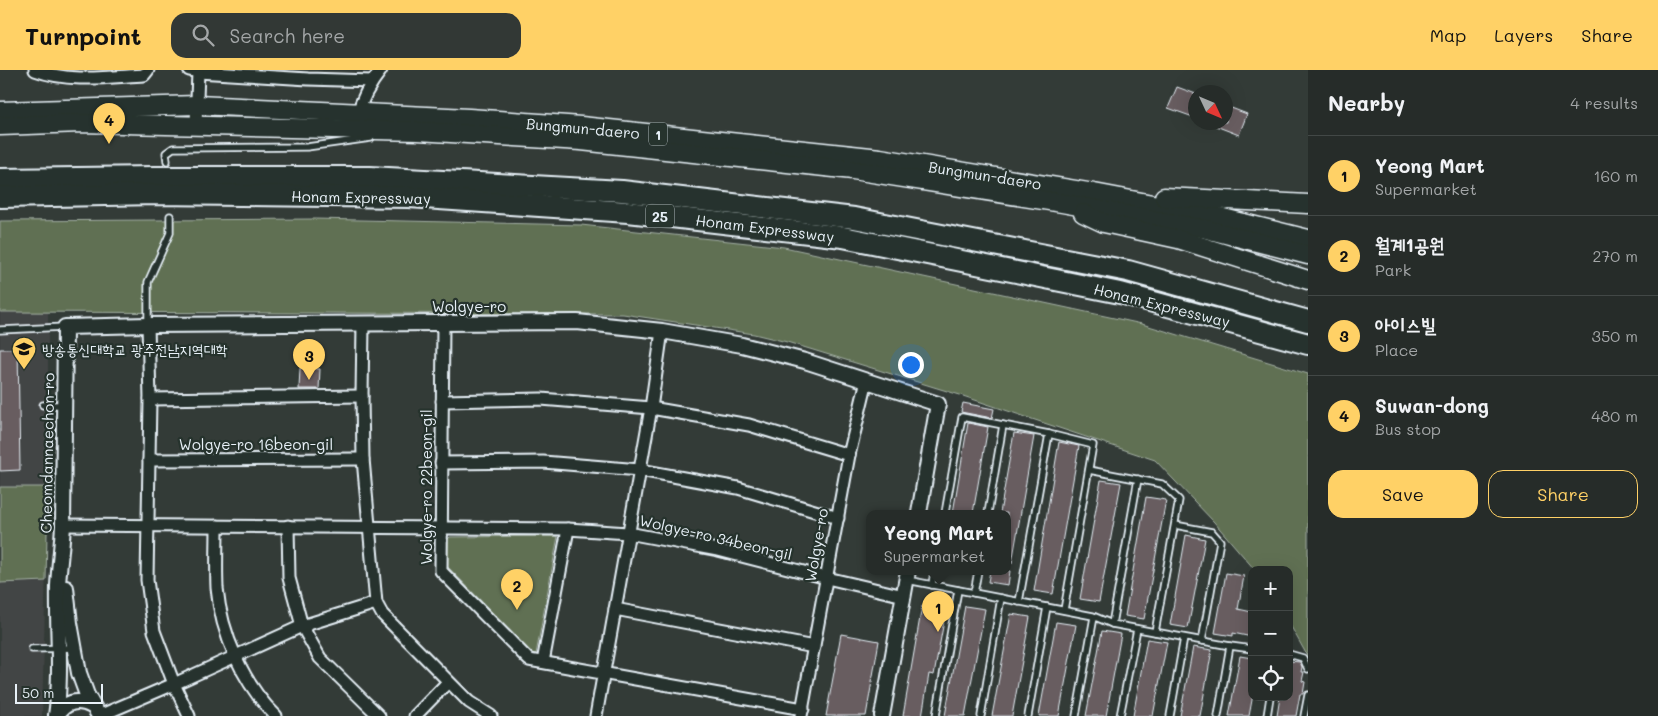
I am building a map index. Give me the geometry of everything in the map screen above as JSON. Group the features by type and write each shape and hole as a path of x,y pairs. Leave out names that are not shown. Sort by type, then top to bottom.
{"highway":[{"path":"0,168 161,169"},
{"name":"Honam Expressway","path":"0,179 161,169 370,177 612,191 854,218 1128,271 1308,321"},
{"name":"Honam Expressway","path":"0,197 157,194 409,197 628,212 844,237 1120,293 1308,344"}],"main road":[{"name":"Bungmun-daero","path":"0,111 197,105 469,118 581,126 880,158 1094,193 1211,215 1308,239"},
{"name":"Bungmun-daero","path":"0,126 81,123 196,125 418,131 581,141 853,170 1062,203 1206,229 1308,255"},
{"path":"1094,193 1308,204"},
{"path":"1062,203 1104,223 1178,239 1308,280"}],"street":[{"path":"36,70 64,77 96,78 144,75 148,70"},
{"path":"358,114 361,101 372,81 381,70"},
{"path":"196,125 197,105 193,71 292,74 372,81"},
{"name":"Wolgye-ro 22beon-gil","path":"443,322 441,572 529,660 604,673"},
{"name":"Wolgye-ro","path":"66,327 577,322 662,331 742,345 805,361 938,404 920,510"},
{"path":"363,324 363,458 376,603 382,614 448,682 469,702 490,716"},
{"path":"148,325 150,399 147,580 154,631 174,684 189,716"},
{"name":"Cheomdannaechon-ro","path":"62,550 63,405 66,327"},
{"name":"Wolgye-ro 34beon-gil","path":"596,716 640,470 662,331"},
{"name":"Wolgye-ro","path":"802,713 849,456 867,380"},
{"path":"150,399 362,396"},
{"path":"442,401 542,399 650,408 749,425 849,456"},
{"name":"Wolgye-ro 16beon-gil","path":"149,460 363,458"},
{"path":"441,463 542,462 640,470 738,488 838,518"},
{"name":"Wolgye-ro 34beon-gil","path":"63,525 568,529 628,533 718,550 904,596"},
{"path":"217,526 217,588 223,621 235,656 250,683 276,716"},
{"path":"288,526 289,578 302,626 320,658 379,716"},
{"path":"543,662 568,529"},
{"path":"62,550 70,623 79,673 96,713"},
{"path":"56,716 59,685 58,585 62,550"},
{"path":"882,716 908,575"},
{"path":"96,713 174,684 302,626 376,603"},
{"path":"615,609 814,647"},
{"path":"604,673 802,713"},
{"path":"414,716 448,682"},
{"path":"56,716 65,705 79,701 96,713"}],"lane":[{"path":"161,169 166,153 174,148 307,147 418,131"},
{"path":"148,325 148,282 170,233 170,216"},
{"path":"0,330 66,327"},
{"path":"43,405 63,405"},
{"path":"946,510 962,417 1049,434 1093,445 1064,610"},
{"path":"989,510 1003,425"},
{"path":"1019,602 1049,434"},
{"path":"1089,470 1162,484 1179,500 1156,632"},
{"path":"1112,624 1138,479"},
{"path":"1175,524 1212,532 1220,541 1202,641"},
{"path":"908,575 932,585 1064,610 1094,617 1112,624 1248,648"},
{"path":"932,585 933,575"},
{"path":"974,593 977,575"},
{"path":"936,716 958,590"},
{"path":"981,716 1001,598"},
{"path":"1028,716 1047,607"},
{"path":"1076,716 1094,617"},
{"path":"1120,716 1137,629"},
{"path":"1170,716 1184,638"},
{"path":"1218,716 1230,646"},
{"path":"32,649 74,648"},
{"path":"1293,655 1303,658 1308,669"},
{"path":"1304,716 1308,694"},
{"path":"1267,716 1269,701"}],"shaded area":[{"path":"0,312 48,312 48,487 42,716 0,716"}],"green space":[{"path":"315,219 581,225 784,247 1142,324 1308,374 1308,657 1293,630 1293,566 1252,566 1214,522 1155,460 960,395 787,342 754,334 623,314 0,312 0,221"},
{"path":"0,487 48,487 46,581 0,583"},
{"path":"558,536 536,654 532,653 447,566 447,540 450,537"}],"building":[{"path":"1177,87 1188,91 1188,115 1168,108"},
{"path":"1233,109 1247,114 1239,135 1226,130 1233,130"},
{"path":"0,349 18,349 20,470 0,471"},
{"path":"300,368 320,369 319,389 299,389"},
{"path":"963,403 994,409 992,418 961,412"},
{"path":"968,423 988,427 974,510 954,510"},
{"path":"1014,433 1034,436 1012,563 1011,510 1001,510"},
{"path":"1059,442 1079,446 1053,594 1034,591"},
{"path":"1101,480 1121,483 1099,602 1080,599"},
{"path":"1146,497 1166,500 1144,619 1125,616"},
{"path":"1186,535 1205,539 1188,628 1170,625"},
{"path":"1226,573 1244,576 1238,609 1248,611 1248,636 1233,633 1233,636 1215,633"},
{"path":"989,575 1009,575 1008,585 988,582"},
{"path":"922,606 946,610 934,675 929,674 922,716 903,716"},
{"path":"965,606 985,609 965,716 945,716"},
{"path":"1011,614 1030,617 1012,716 992,716"},
{"path":"1056,622 1076,625 1059,716 1039,716"},
{"path":"1102,631 1121,634 1106,716 1086,716"},
{"path":"841,634 879,641 866,716 826,716"},
{"path":"1147,639 1167,642 1153,716 1133,716"},
{"path":"1193,647 1212,650 1200,716 1180,716"},
{"path":"1240,656 1248,657 1248,701 1252,701 1249,716 1229,716"},
{"path":"1293,661 1300,662 1301,672 1304,672 1302,681 1305,682 1303,694 1300,694 1296,716 1277,716 1279,701 1293,701"}],"place":[{"name":"Suwan-dong","path":"109,144"},
{"name":"방송통신대학교 광주전남지역대학","path":"24,370"},
{"name":"아이스빌","path":"309,380"},
{"name":"월계1공원","path":"517,610"},
{"name":"Yeong Mart","path":"938,632"}]}
